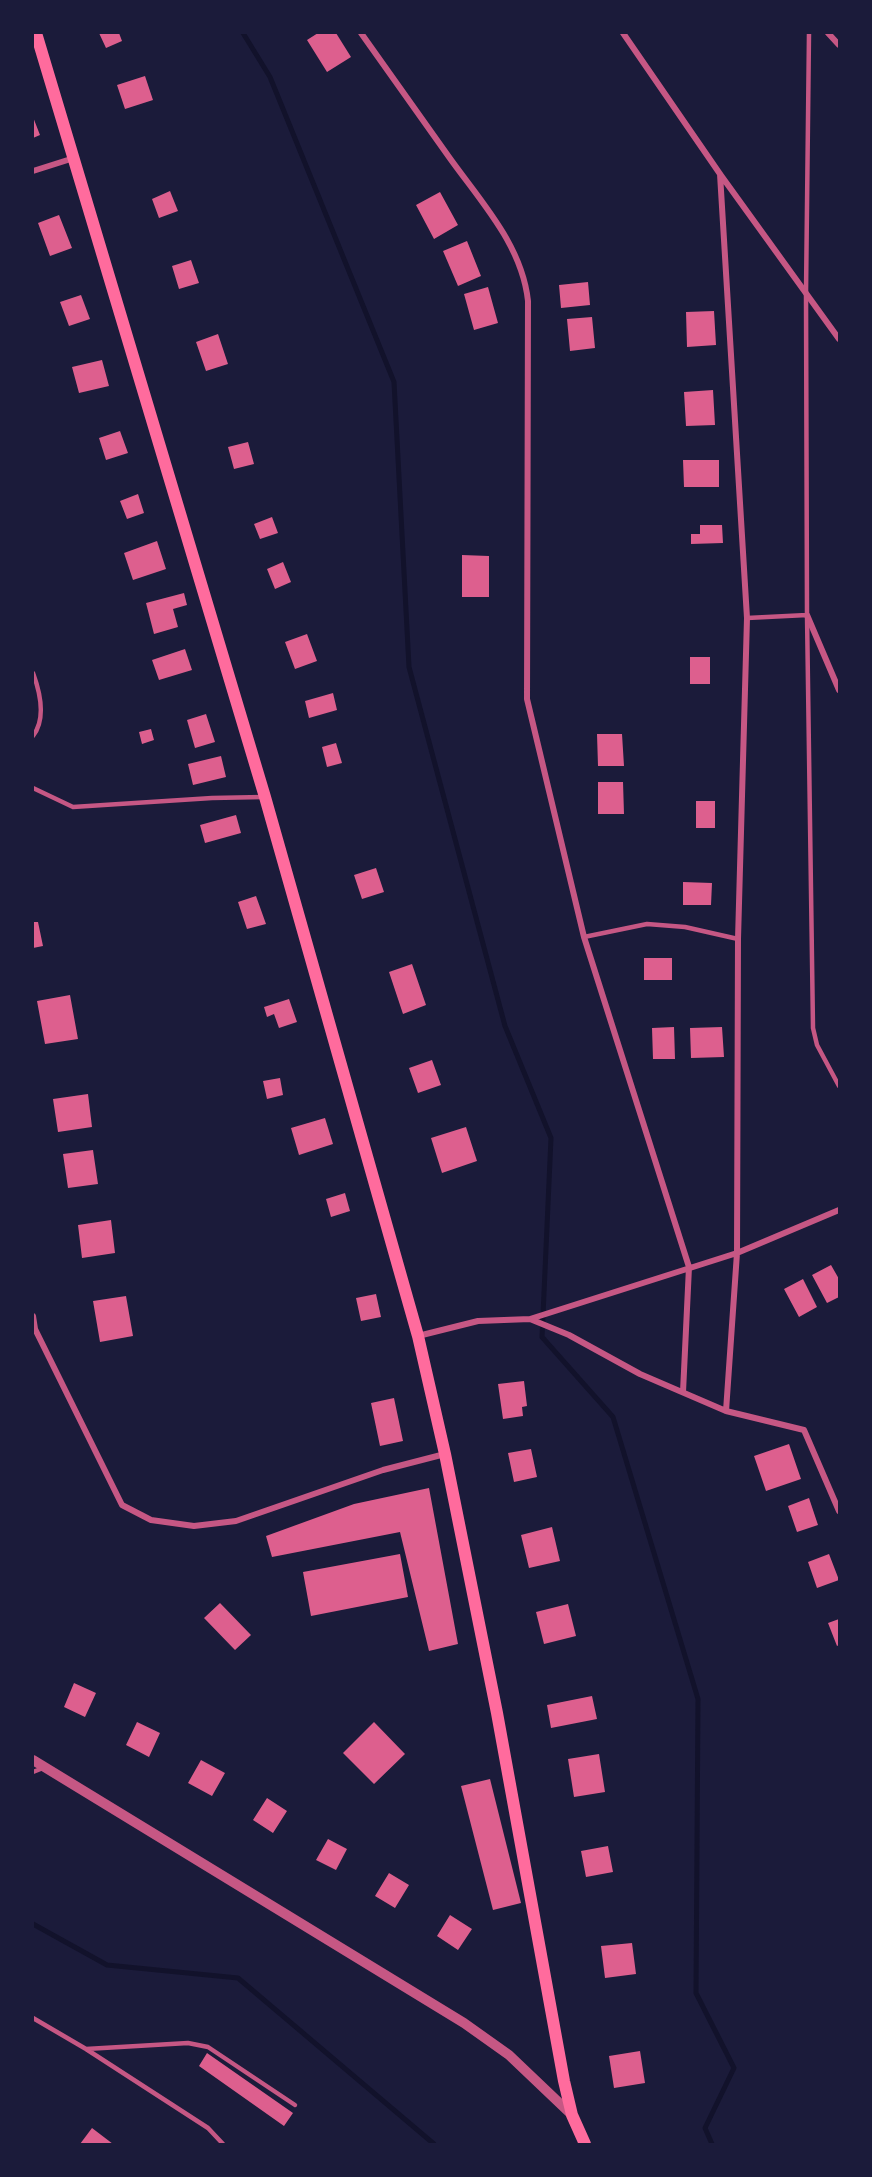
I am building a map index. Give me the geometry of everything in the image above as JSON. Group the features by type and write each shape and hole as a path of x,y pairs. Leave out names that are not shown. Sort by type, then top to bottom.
{"main road":[{"path":"36,33 265,797 418,1336 445,1454 497,1713 564,2081 572,2115 585,2144"}],"street":[{"path":"361,33 498,226 520,264 526,284 528,301 527,699 584,938 689,1267 683,1392"},
{"path":"623,33 720,174 839,339"},
{"path":"828,33 839,45"},
{"path":"33,171 74,158"},
{"path":"720,174 747,618 738,939 737,1252 726,1411"},
{"path":"807,615 839,690"},
{"path":"418,1336 478,1321 530,1318 737,1252 839,1210"},
{"path":"33,1316 35,1329 122,1505 151,1520 194,1526 236,1521 383,1470 445,1454"},
{"path":"530,1318 569,1335 640,1374 726,1411 804,1430 839,1511"},
{"path":"33,1760 38,1770 464,2023 509,2055 572,2115"}],"lane":[{"path":"809,33 806,293 807,615 813,1028 817,1045 839,1086"},
{"path":"747,618 807,615"},
{"path":"33,673 40,705 40,727 33,736"},
{"path":"33,788 73,807 265,797"},
{"path":"584,938 647,924 685,927 738,939"},
{"path":"33,2018 86,2049 208,2128 223,2144"},
{"path":"86,2049 200,2044 296,2105"}],"building":[{"path":"99,33 119,33 122,41 106,48"},
{"path":"318,33 336,33 351,57 327,72 307,40"},
{"path":"145,76 153,100 125,109 117,85"},
{"path":"33,117 40,135 33,138"},
{"path":"170,191 178,211 159,218 152,199"},
{"path":"440,192 458,225 434,239 416,205"},
{"path":"59,215 72,248 50,256 38,223"},
{"path":"467,241 481,276 458,286 443,251"},
{"path":"191,260 199,283 179,289 172,266"},
{"path":"588,282 590,305 561,308 559,285"},
{"path":"488,287 498,323 474,330 464,294"},
{"path":"81,295 90,319 69,326 60,302"},
{"path":"714,311 716,345 687,347 686,312"},
{"path":"592,317 595,348 570,351 567,319"},
{"path":"218,334 228,364 206,371 196,342"},
{"path":"102,360 109,386 79,393 72,367"},
{"path":"713,390 715,425 686,426 684,392"},
{"path":"120,431 128,453 106,460 99,438"},
{"path":"248,442 254,464 234,469 228,447"},
{"path":"683,460 719,460 719,487 684,487"},
{"path":"138,494 144,513 127,519 120,501"},
{"path":"272,517 278,533 260,539 254,524"},
{"path":"700,525 722,525 723,543 691,544 691,534 700,534"},
{"path":"157,541 166,569 133,580 124,553"},
{"path":"462,555 489,556 489,597 462,597"},
{"path":"283,562 291,582 275,589 267,569"},
{"path":"184,593 187,605 173,609 178,627 154,634 146,603"},
{"path":"307,634 317,661 295,669 285,642"},
{"path":"185,649 192,670 159,680 152,660"},
{"path":"690,657 710,657 710,684 690,684"},
{"path":"333,693 337,710 309,718 305,701"},
{"path":"206,714 215,742 195,748 187,720"},
{"path":"151,729 154,740 142,744 139,732"},
{"path":"597,734 622,734 624,766 598,766"},
{"path":"336,743 342,763 327,767 322,747"},
{"path":"221,756 226,777 193,785 188,764"},
{"path":"598,782 623,782 624,814 598,814"},
{"path":"696,801 715,801 715,828 696,828"},
{"path":"236,815 241,833 205,843 200,825"},
{"path":"376,868 384,892 362,899 354,875"},
{"path":"683,882 712,883 711,905 683,905"},
{"path":"256,896 266,924 247,929 238,902"},
{"path":"33,922 38,922 43,946 33,948"},
{"path":"644,958 672,958 672,980 644,980"},
{"path":"412,964 426,1005 403,1014 389,972"},
{"path":"70,995 78,1039 45,1044 37,1001"},
{"path":"289,999 297,1022 279,1028 274,1014 267,1017 264,1007"},
{"path":"674,1027 675,1059 653,1059 652,1028"},
{"path":"722,1027 724,1057 691,1058 690,1028"},
{"path":"432,1060 441,1085 418,1093 409,1068"},
{"path":"280,1078 283,1095 267,1099 263,1081"},
{"path":"88,1094 92,1127 58,1132 53,1099"},
{"path":"325,1118 333,1144 299,1155 291,1128"},
{"path":"466,1127 477,1161 442,1173 431,1138"},
{"path":"93,1150 98,1184 68,1188 63,1154"},
{"path":"345,1193 350,1211 331,1217 326,1199"},
{"path":"111,1220 115,1253 82,1258 78,1225"},
{"path":"831,1265 839,1279 839,1297 827,1303 812,1275"},
{"path":"803,1279 817,1307 799,1317 784,1289"},
{"path":"376,1294 381,1317 361,1321 356,1298"},
{"path":"126,1296 133,1336 100,1342 93,1301"},
{"path":"524,1381 527,1406 522,1407 523,1416 503,1419 498,1384"},
{"path":"394,1398 403,1441 380,1446 371,1403"},
{"path":"789,1444 801,1479 766,1491 754,1456"},
{"path":"531,1449 537,1477 514,1482 508,1453"},
{"path":"429,1488 458,1644 429,1651 400,1532 272,1557 266,1536 354,1504"},
{"path":"809,1498 818,1525 797,1532 788,1506"},
{"path":"552,1527 560,1561 529,1568 521,1535"},
{"path":"400,1554 408,1597 311,1616 303,1572"},
{"path":"829,1554 839,1580 817,1588 808,1562"},
{"path":"220,1603 251,1635 235,1650 204,1618"},
{"path":"568,1604 576,1636 544,1644 536,1612"},
{"path":"839,1619 839,1645 837,1646 828,1623"},
{"path":"74,1683 96,1693 85,1717 64,1707"},
{"path":"592,1696 597,1719 551,1728 547,1705"},
{"path":"137,1722 160,1733 149,1757 126,1745"},
{"path":"374,1722 405,1754 374,1784 343,1753"},
{"path":"599,1754 605,1792 574,1797 568,1759"},
{"path":"201,1760 225,1773 212,1796 188,1783"},
{"path":"490,1779 521,1903 493,1910 461,1786"},
{"path":"267,1798 287,1811 273,1833 253,1820"},
{"path":"328,1839 347,1849 336,1870 316,1860"},
{"path":"608,1846 613,1872 586,1877 581,1851"},
{"path":"389,1873 409,1885 395,1908 375,1896"},
{"path":"450,1915 472,1929 458,1950 437,1936"},
{"path":"632,1943 636,1974 605,1978 601,1946"},
{"path":"640,2051 645,2083 614,2088 609,2056"},
{"path":"207,2053 293,2113 284,2126 199,2066"},
{"path":"92,2128 113,2144 80,2144"}],"waterway":[{"path":"243,33 270,77 394,382 409,667 505,1026 551,1138 542,1337 613,1417 698,1699 696,1993 734,2068 705,2128 712,2144"},
{"path":"33,1924 107,1965 238,1978 434,2144"}]}
